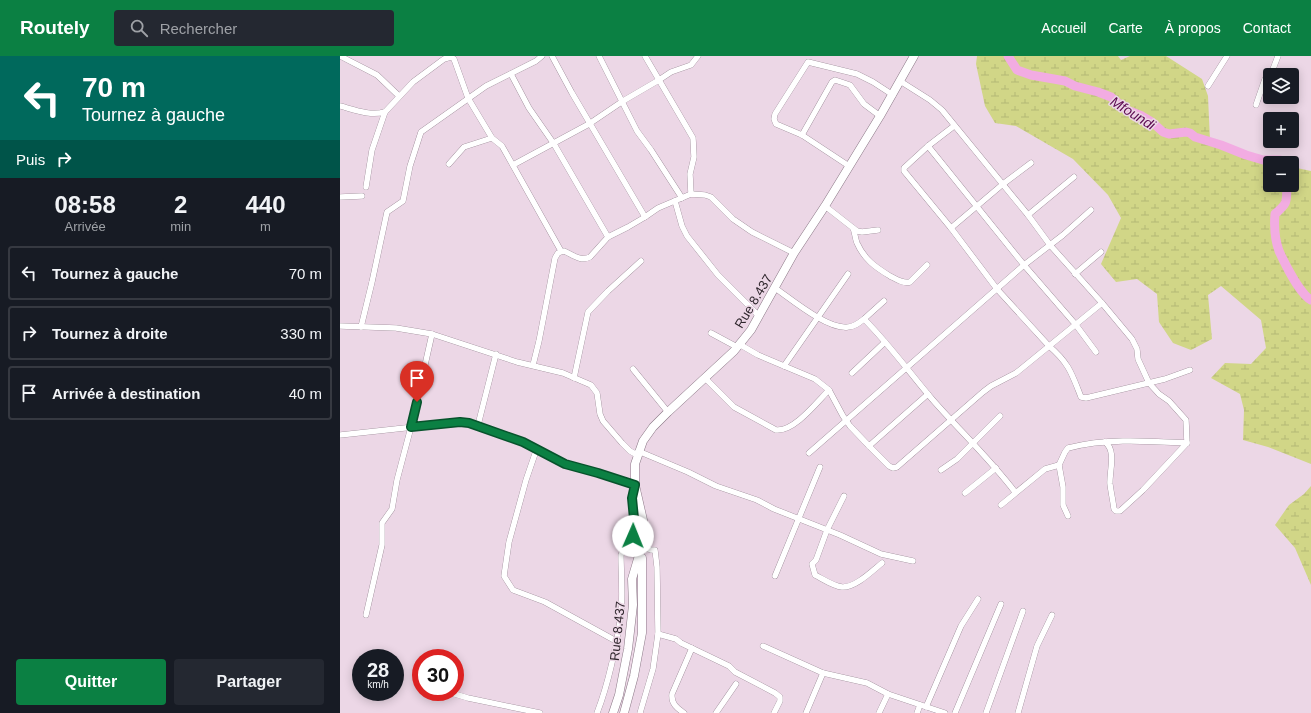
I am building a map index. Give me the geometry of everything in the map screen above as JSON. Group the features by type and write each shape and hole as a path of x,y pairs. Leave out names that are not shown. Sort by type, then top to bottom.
{"main road":[{"name":"Rue 8.437","path":"624,713 634,676 642,633 643,520 635,485 635,464 643,441 647,434 668,412 738,346 751,330 794,253 826,206 893,95 911,57"},
{"name":"Rue 8.437","path":"613,713 619,695 628,649 633,605 632,579 642,551"}],"street":[{"path":"340,56 377,75 399,96"},
{"path":"361,327 387,212 402,201 410,166 421,132 486,86 512,74 536,61 542,56"},
{"path":"552,56 589,124 645,217"},
{"path":"599,56 638,131 682,198"},
{"path":"645,56 693,138 694,157 690,174 690,194"},
{"path":"513,166 589,124 623,101 671,72 692,65 698,56"},
{"path":"1208,86 1227,56"},
{"path":"1256,105 1265,79 1273,69 1278,56"},
{"path":"366,187 372,150 385,112 399,96 419,78 444,59 451,57 454,59 468,98 492,138 502,146 561,251 581,259 586,259 590,257 608,237 628,228 658,208 690,194 711,197 740,224 752,232 794,253"},
{"path":"849,166 802,135 776,124 774,119 775,114 808,62 853,72 873,82 893,95"},
{"path":"512,74 529,108 554,144 608,237"},
{"path":"802,135 832,82 835,80 850,85 864,104 880,116"},
{"path":"900,81 937,105 1028,214 1050,245 1132,339 1137,349 1138,359 1150,383 1159,394 1169,401 1178,412 1184,416 1186,420 1186,443 1143,490 1120,511 1116,511 1114,509 1110,483 1112,460 1110,448 1105,442"},
{"path":"340,106 366,113 377,114 385,112"},
{"path":"954,126 928,146 904,168 904,171 951,228 997,289 1070,368 1081,397 1083,398 1150,383 1190,370"},
{"path":"450,164 464,147 492,138"},
{"path":"928,146 1024,265 1076,325 1096,352"},
{"path":"951,228 1031,162"},
{"path":"1028,214 1074,177"},
{"path":"340,197 362,196"},
{"path":"675,201 682,226 687,236 718,275 759,316"},
{"path":"826,206 857,231 862,232 878,230"},
{"path":"810,453 1024,265 1091,210"},
{"path":"853,228 857,244 868,262 897,280 910,282 927,265"},
{"path":"533,365 555,258 561,251"},
{"path":"1075,274 1101,252"},
{"path":"574,378 588,312 608,291 641,261"},
{"path":"784,366 848,274"},
{"path":"775,288 817,317 847,328 855,326 884,301"},
{"path":"711,333 815,379 829,390 847,421 869,446 889,466 893,468 897,467 991,386 1016,373 1102,303"},
{"path":"864,319 951,420 996,468 1015,492"},
{"path":"340,326 396,328 432,334 563,373 595,388 600,414 603,421 630,451 688,472 716,486 757,500 774,509 840,535 881,554 913,561"},
{"path":"366,615 382,545 382,523 392,509 397,480 411,427 432,334"},
{"path":"852,373 885,342"},
{"path":"478,425 496,354"},
{"path":"633,369 668,412"},
{"path":"705,378 734,407 780,431 796,422 829,390"},
{"path":"869,446 928,394"},
{"path":"941,470 957,459 1000,416"},
{"path":"340,435 460,422 478,425 537,448 565,464 635,485 632,498 635,532 621,555 620,613 616,641 602,702 597,713"},
{"path":"1068,516 1063,505 1063,487 1059,465 1068,448 1105,442 1141,440 1186,443"},
{"path":"537,448 526,480 509,542 504,576 512,590 545,602 616,641"},
{"path":"1001,505 1045,469 1059,465"},
{"path":"775,576 820,467"},
{"path":"965,493 996,468"},
{"path":"844,496 827,530 816,560 812,564 815,575 840,587 849,587 869,574 882,563"},
{"path":"640,713 653,669 658,634 657,567 655,550 646,548 642,551"},
{"path":"917,713 923,706 961,626 978,599"},
{"path":"955,713 1000,604"},
{"path":"986,713 1023,611"},
{"path":"1018,713 1037,646 1052,615"},
{"path":"658,634 676,639 681,643 729,666 735,672 776,693 780,697 780,701 774,713"},
{"path":"763,646 823,673 867,683 888,694 946,713"},
{"path":"684,713 674,706 671,700 672,694 692,648"},
{"path":"806,713 823,673"},
{"path":"716,713 736,684"},
{"path":"880,713 888,694"},
{"path":"464,697 540,713"}],"green space":[{"path":"977,56 1118,56 1121,60 1130,56 1166,56 1202,79 1208,96 1210,141 1237,153 1263,159 1263,192 1299,192 1299,168 1311,171 1311,464 1268,447 1243,440 1244,410 1240,394 1211,378 1225,363 1251,364 1266,348 1261,320 1221,286 1208,295 1212,339 1191,350 1173,343 1159,322 1157,294 1137,279 1116,282 1101,264 1121,218 1108,195 1073,159 1016,126 995,123 985,106 976,64"},
{"path":"1311,486 1311,585 1295,548 1275,525 1289,505 1304,494"}],"waterway":[{"name":"Mfoundi","path":"1008,56 1017,70 1031,75 1065,81 1075,86 1111,97 1127,110 1152,122 1163,132 1169,134 1190,133 1195,137 1263,160"},
{"name":"Mfoundi","path":"1286,192 1285,204 1275,214 1275,228 1279,251 1302,292 1311,300"}],"route":[{"path":"417,402 411,427 460,422 469,423 523,442 565,464 635,485 632,498 635,529 633,536"}]}
